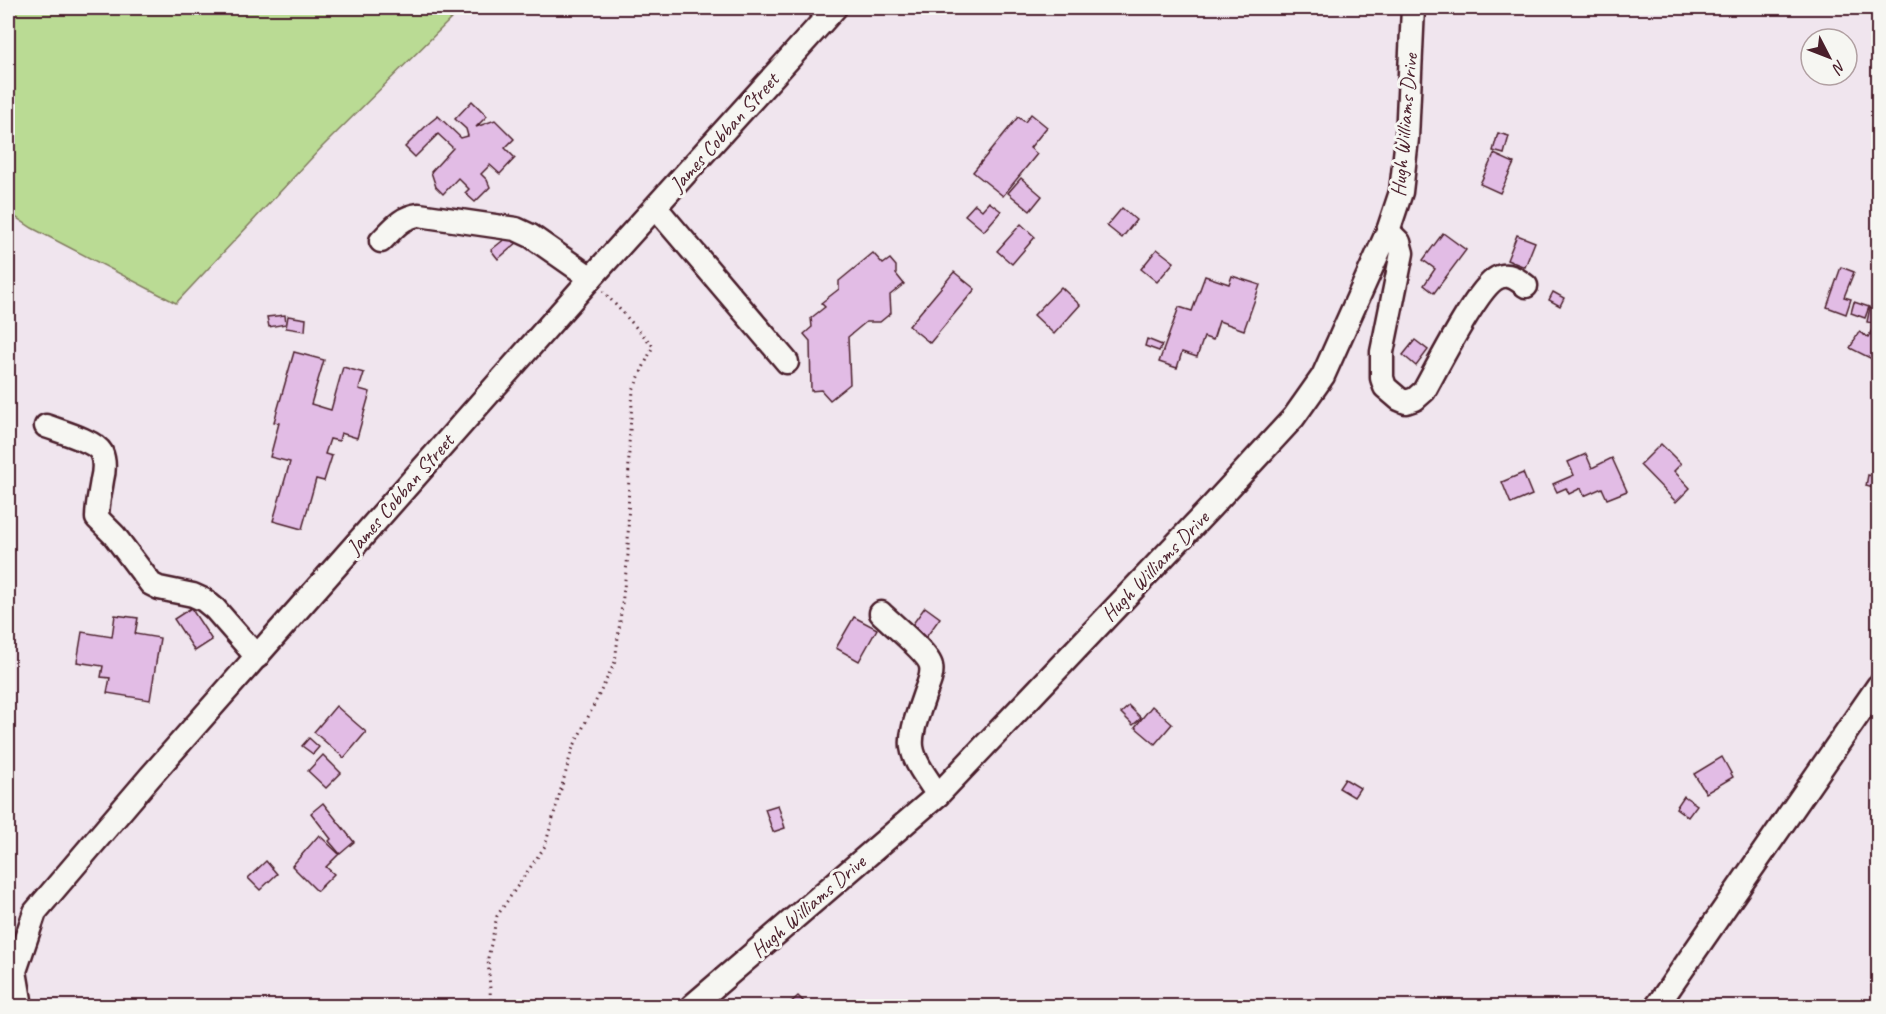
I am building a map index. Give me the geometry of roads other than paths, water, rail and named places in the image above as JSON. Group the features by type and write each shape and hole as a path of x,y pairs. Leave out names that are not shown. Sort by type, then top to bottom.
{"street":[{"name":"James Cobban Street","path":"21,1006 15,971 35,912 150,777 591,278 835,8"},
{"name":"Hugh Williams Drive","path":"692,1006 938,795 1294,417 1323,376 1389,231 1401,192 1407,138 1413,8"},
{"path":"656,208 788,362"},
{"path":"381,241 400,222 409,216 419,215 516,229 531,236 591,278"},
{"path":"1389,231 1399,242 1402,253 1383,352 1382,378 1385,387 1406,402 1415,399 1424,391 1487,285 1498,277 1507,275 1515,277 1526,286"},
{"path":"46,426 92,444 100,451 104,463 96,502 97,518 114,535 146,579 159,588 194,595 204,600 215,609 257,657"},
{"path":"881,613 925,656 931,665 930,678 911,734 911,749 917,764 938,795"},
{"path":"1657,1006 1878,686"}]}
